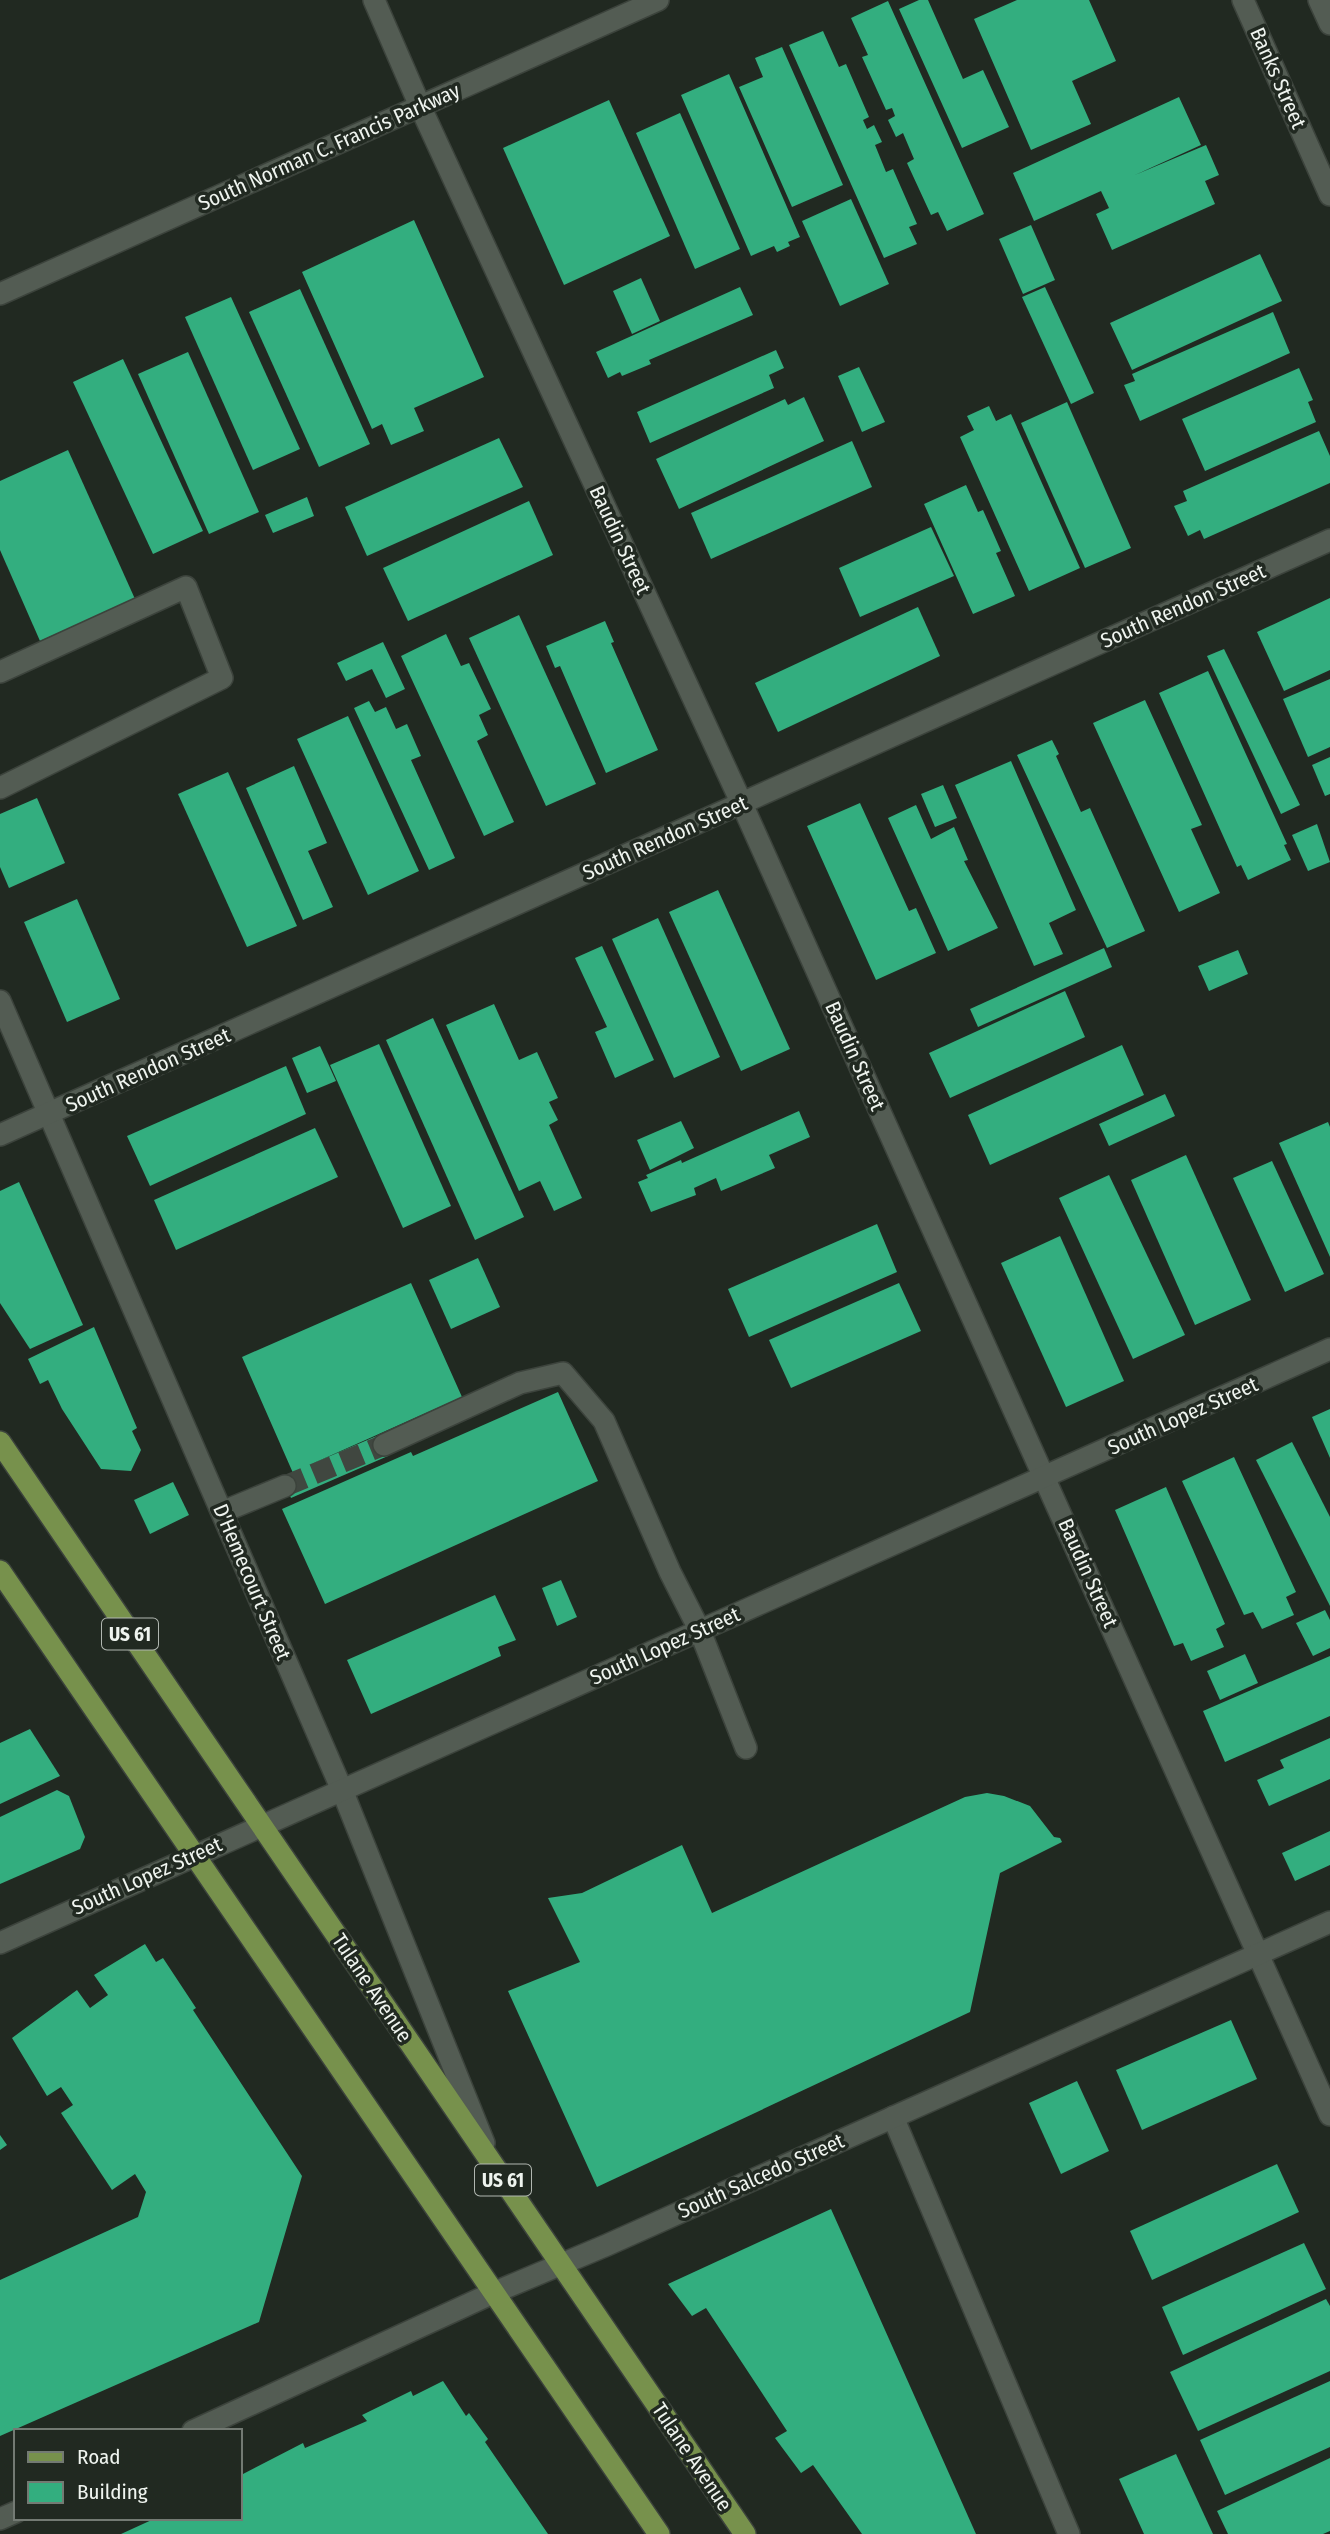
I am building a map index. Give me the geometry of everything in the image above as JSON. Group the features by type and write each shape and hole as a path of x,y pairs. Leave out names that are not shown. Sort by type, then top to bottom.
{"main road":[{"name":"Tulane Avenue","path":"0,1442 745,2534"},
{"path":"0,1571 659,2534"}],"street":[{"name":"Baudin Street","path":"374,0 420,106 742,804 1330,2115"},
{"name":"South Norman C. Francis Parkway","path":"0,294 658,0"},
{"name":"Banks Street","path":"1244,0 1330,195"},
{"path":"1319,0 1330,24"},
{"name":"South Rendon Street","path":"0,1135 1330,540"},
{"path":"0,673 186,587 222,678 0,788"},
{"name":"D'Hemecourt Street","path":"0,1001 342,1790 494,2168"},
{"name":"South Lopez Street","path":"0,1943 1330,1349"},
{"path":"384,1445 520,1383 563,1373 604,1421 670,1572 701,1631 746,1748"},
{"path":"222,1512 285,1486"},
{"name":"South Salcedo Street","path":"197,2429 493,2293 1330,1922"},
{"path":"893,2117 1069,2534"}],"building":[{"path":"919,0 928,0 963,79 983,70 1009,127 962,148 899,9"},
{"path":"1017,0 1089,0 1116,61 1072,81 1091,124 1031,150 974,19"},
{"path":"888,1 984,214 947,231 938,212 931,215 907,163 914,159 903,133 896,137 888,120 895,116 892,108 886,110 862,57 868,55 851,18"},
{"path":"823,31 839,67 846,64 869,117 863,120 867,129 874,125 882,142 875,145 886,172 893,169 917,224 909,227 917,244 884,258 789,45"},
{"path":"782,47 843,185 792,207 739,87 763,77 755,58"},
{"path":"729,74 800,237 788,242 790,246 777,252 774,246 751,256 681,95"},
{"path":"1179,97 1201,145 1135,175 1206,145 1219,175 1205,181 1215,204 1112,250 1096,214 1109,208 1101,191 1034,221 1013,173"},
{"path":"609,100 670,236 564,285 503,148"},
{"path":"680,113 740,249 695,269 636,133"},
{"path":"851,199 889,284 840,306 802,221"},
{"path":"414,220 484,377 414,408 424,431 391,445 382,424 372,429 302,272"},
{"path":"1031,225 1055,280 1023,294 999,239"},
{"path":"1260,254 1282,301 1132,370 1110,323"},
{"path":"641,278 660,321 632,334 613,291"},
{"path":"740,287 753,315 649,360 651,364 622,376 620,372 608,378 596,352"},
{"path":"1045,287 1094,393 1071,404 1022,297"},
{"path":"300,289 370,444 319,467 249,312"},
{"path":"231,297 300,449 253,470 185,317"},
{"path":"1273,312 1290,353 1140,421 1124,385 1135,381 1132,374"},
{"path":"776,350 784,368 769,375 774,388 650,443 637,412"},
{"path":"188,352 259,512 209,534 138,374"},
{"path":"123,359 203,531 153,554 73,382"},
{"path":"859,367 885,422 862,432 838,376"},
{"path":"1299,368 1313,400 1308,402 1316,422 1205,471 1182,419"},
{"path":"804,397 824,441 679,509 656,459 785,399 788,405"},
{"path":"1067,402 1131,548 1085,568 1021,423"},
{"path":"989,406 996,421 1011,414 1080,568 1029,591 960,437 974,430 967,416"},
{"path":"1319,431 1330,456 1330,483 1204,539 1200,530 1188,536 1174,506 1187,501 1183,491"},
{"path":"499,438 523,487 367,556 345,507"},
{"path":"852,441 872,487 711,559 691,513"},
{"path":"68,450 135,599 40,641 0,550 0,481"},
{"path":"966,485 978,512 983,510 1001,551 996,553 1015,596 973,614 924,504"},
{"path":"307,497 314,516 273,533 265,515"},
{"path":"529,501 553,555 408,621 383,568"},
{"path":"931,527 954,576 860,617 839,568"},
{"path":"1330,598 1330,670 1284,691 1257,632"},
{"path":"918,607 940,656 778,732 755,683"},
{"path":"519,615 596,784 546,806 469,638"},
{"path":"605,621 614,642 611,643 658,750 606,773 560,666 555,668 546,646"},
{"path":"446,634 461,666 469,663 491,709 479,715 488,735 477,741 514,822 484,836 401,656"},
{"path":"383,642 405,689 386,698 372,669 346,681 337,663"},
{"path":"1224,649 1300,805 1281,814 1207,656"},
{"path":"1208,671 1287,844 1284,845 1291,860 1248,880 1241,865 1237,867 1159,693"},
{"path":"1330,679 1330,747 1308,757 1283,699"},
{"path":"1145,700 1202,825 1191,829 1220,893 1179,912 1093,723"},
{"path":"369,701 375,712 386,707 396,729 407,724 421,756 411,760 455,858 429,870 354,708"},
{"path":"348,716 419,871 368,895 297,739"},
{"path":"1052,740 1059,754 1056,756 1081,812 1090,808 1145,931 1107,948 1017,755"},
{"path":"1330,757 1330,794 1325,796 1312,765"},
{"path":"1011,761 1076,910 1049,923 1063,954 1034,966 955,785"},
{"path":"294,766 327,843 308,851 333,907 303,920 246,788"},
{"path":"228,772 297,926 247,947 178,794"},
{"path":"943,785 957,818 935,827 921,794"},
{"path":"37,798 65,863 9,888 0,867 0,814"},
{"path":"860,803 909,911 916,908 936,953 876,980 807,826"},
{"path":"916,805 931,839 954,827 968,860 964,861 998,928 948,951 888,818"},
{"path":"1317,824 1330,862 1308,871 1292,835"},
{"path":"718,890 790,1049 741,1071 669,912"},
{"path":"77,899 120,999 67,1022 24,922"},
{"path":"658,918 720,1057 674,1078 612,939"},
{"path":"602,946 654,1060 615,1078 595,1032 607,1027 575,958"},
{"path":"1104,948 1112,967 978,1027 970,1009"},
{"path":"1238,950 1248,974 1209,991 1198,966"},
{"path":"1065,991 1085,1037 950,1098 929,1053"},
{"path":"494,1004 519,1060 537,1052 558,1098 549,1102 558,1120 549,1125 582,1198 554,1211 540,1181 519,1191 446,1025"},
{"path":"433,1018 524,1217 475,1240 386,1040"},
{"path":"379,1044 451,1206 403,1228 330,1065"},
{"path":"1122,1045 1144,1095 990,1165 968,1115"},
{"path":"320,1046 336,1081 307,1093 292,1058"},
{"path":"286,1066 306,1114 150,1186 127,1136"},
{"path":"1165,1094 1175,1116 1109,1146 1099,1124"},
{"path":"799,1111 810,1137 769,1155 775,1168 721,1191 716,1178 694,1188 696,1195 651,1212 638,1182 648,1178 646,1175 681,1160 682,1163"},
{"path":"681,1121 694,1148 650,1170 637,1140"},
{"path":"1328,1122 1330,1127 1330,1257 1279,1143"},
{"path":"315,1128 338,1177 176,1250 154,1200"},
{"path":"1186,1155 1251,1300 1195,1325 1131,1180"},
{"path":"1272,1161 1324,1274 1285,1292 1233,1178"},
{"path":"1109,1175 1185,1335 1133,1359 1059,1198"},
{"path":"19,1182 83,1325 30,1349 0,1303 0,1191"},
{"path":"877,1224 897,1272 749,1337 728,1289"},
{"path":"1060,1236 1124,1381 1066,1407 1001,1263"},
{"path":"478,1258 500,1307 451,1329 429,1280"},
{"path":"411,1283 462,1397 307,1466 379,1435 388,1456 291,1498 282,1478 293,1473 242,1357"},
{"path":"899,1283 921,1331 791,1388 769,1340"},
{"path":"94,1327 137,1428 132,1431 141,1450 131,1471 101,1469 62,1409 48,1380 40,1384 28,1359"},
{"path":"558,1392 598,1481 325,1604 282,1509 411,1452 413,1456"},
{"path":"1330,1409 1330,1458 1312,1417"},
{"path":"1292,1442 1330,1517 1330,1606 1256,1460"},
{"path":"1234,1457 1296,1592 1286,1597 1294,1615 1262,1629 1253,1612 1244,1615 1182,1481"},
{"path":"173,1482 189,1515 150,1534 134,1500"},
{"path":"1166,1487 1225,1624 1216,1629 1224,1647 1191,1661 1183,1643 1174,1646 1115,1510"},
{"path":"561,1580 577,1617 557,1626 542,1588"},
{"path":"495,1595 516,1640 498,1647 501,1656 371,1714 347,1660"},
{"path":"1325,1610 1330,1620 1330,1648 1313,1656 1296,1623"},
{"path":"1245,1654 1258,1683 1220,1700 1207,1671"},
{"path":"1330,1656 1330,1716 1225,1762 1203,1711"},
{"path":"30,1729 60,1776 0,1804 0,1743"},
{"path":"1330,1738 1330,1779 1269,1806 1257,1780 1284,1768 1280,1760"},
{"path":"57,1790 69,1796 85,1837 80,1849 0,1884 0,1817"},
{"path":"987,1793 1030,1806 1054,1837 1060,1838 1062,1842 1000,1873 970,2012 597,2187 508,1991 580,1962 548,1898 582,1893 682,1845 712,1913 965,1797"},
{"path":"1330,1831 1330,1865 1295,1881 1282,1853"},
{"path":"145,1944 156,1962 163,1958 196,2008 193,2010 302,2176 259,2322 0,2436 0,2280 138,2217 146,2192 135,2174 112,2190 61,2113 73,2105 61,2087 47,2096 12,2038 77,1990 90,2008 108,1995 94,1975"},
{"path":"1231,2020 1257,2079 1142,2130 1116,2070"},
{"path":"1077,2081 1109,2151 1061,2174 1029,2103"},
{"path":"0,2135 7,2145 0,2150"},
{"path":"1277,2164 1299,2212 1152,2280 1130,2231"},
{"path":"831,2209 976,2534 862,2534 813,2465 801,2473 775,2438 787,2431 706,2308 692,2316 668,2284"},
{"path":"1304,2243 1326,2289 1183,2355 1162,2307"},
{"path":"1326,2299 1330,2306 1330,2371 1198,2431 1170,2372"},
{"path":"443,2381 466,2416 469,2413 488,2439 485,2442 548,2534 121,2534 152,2520 242,2520 242,2473 303,2443 305,2448 367,2421 362,2415 411,2391 413,2396"},
{"path":"1330,2381 1330,2447 1225,2495 1200,2440"},
{"path":"1176,2454 1213,2534 1144,2534 1119,2479"},
{"path":"1330,2458 1330,2531 1323,2534 1228,2534 1217,2511"}],"tunnel":[{"path":"285,1486 384,1445"}]}
